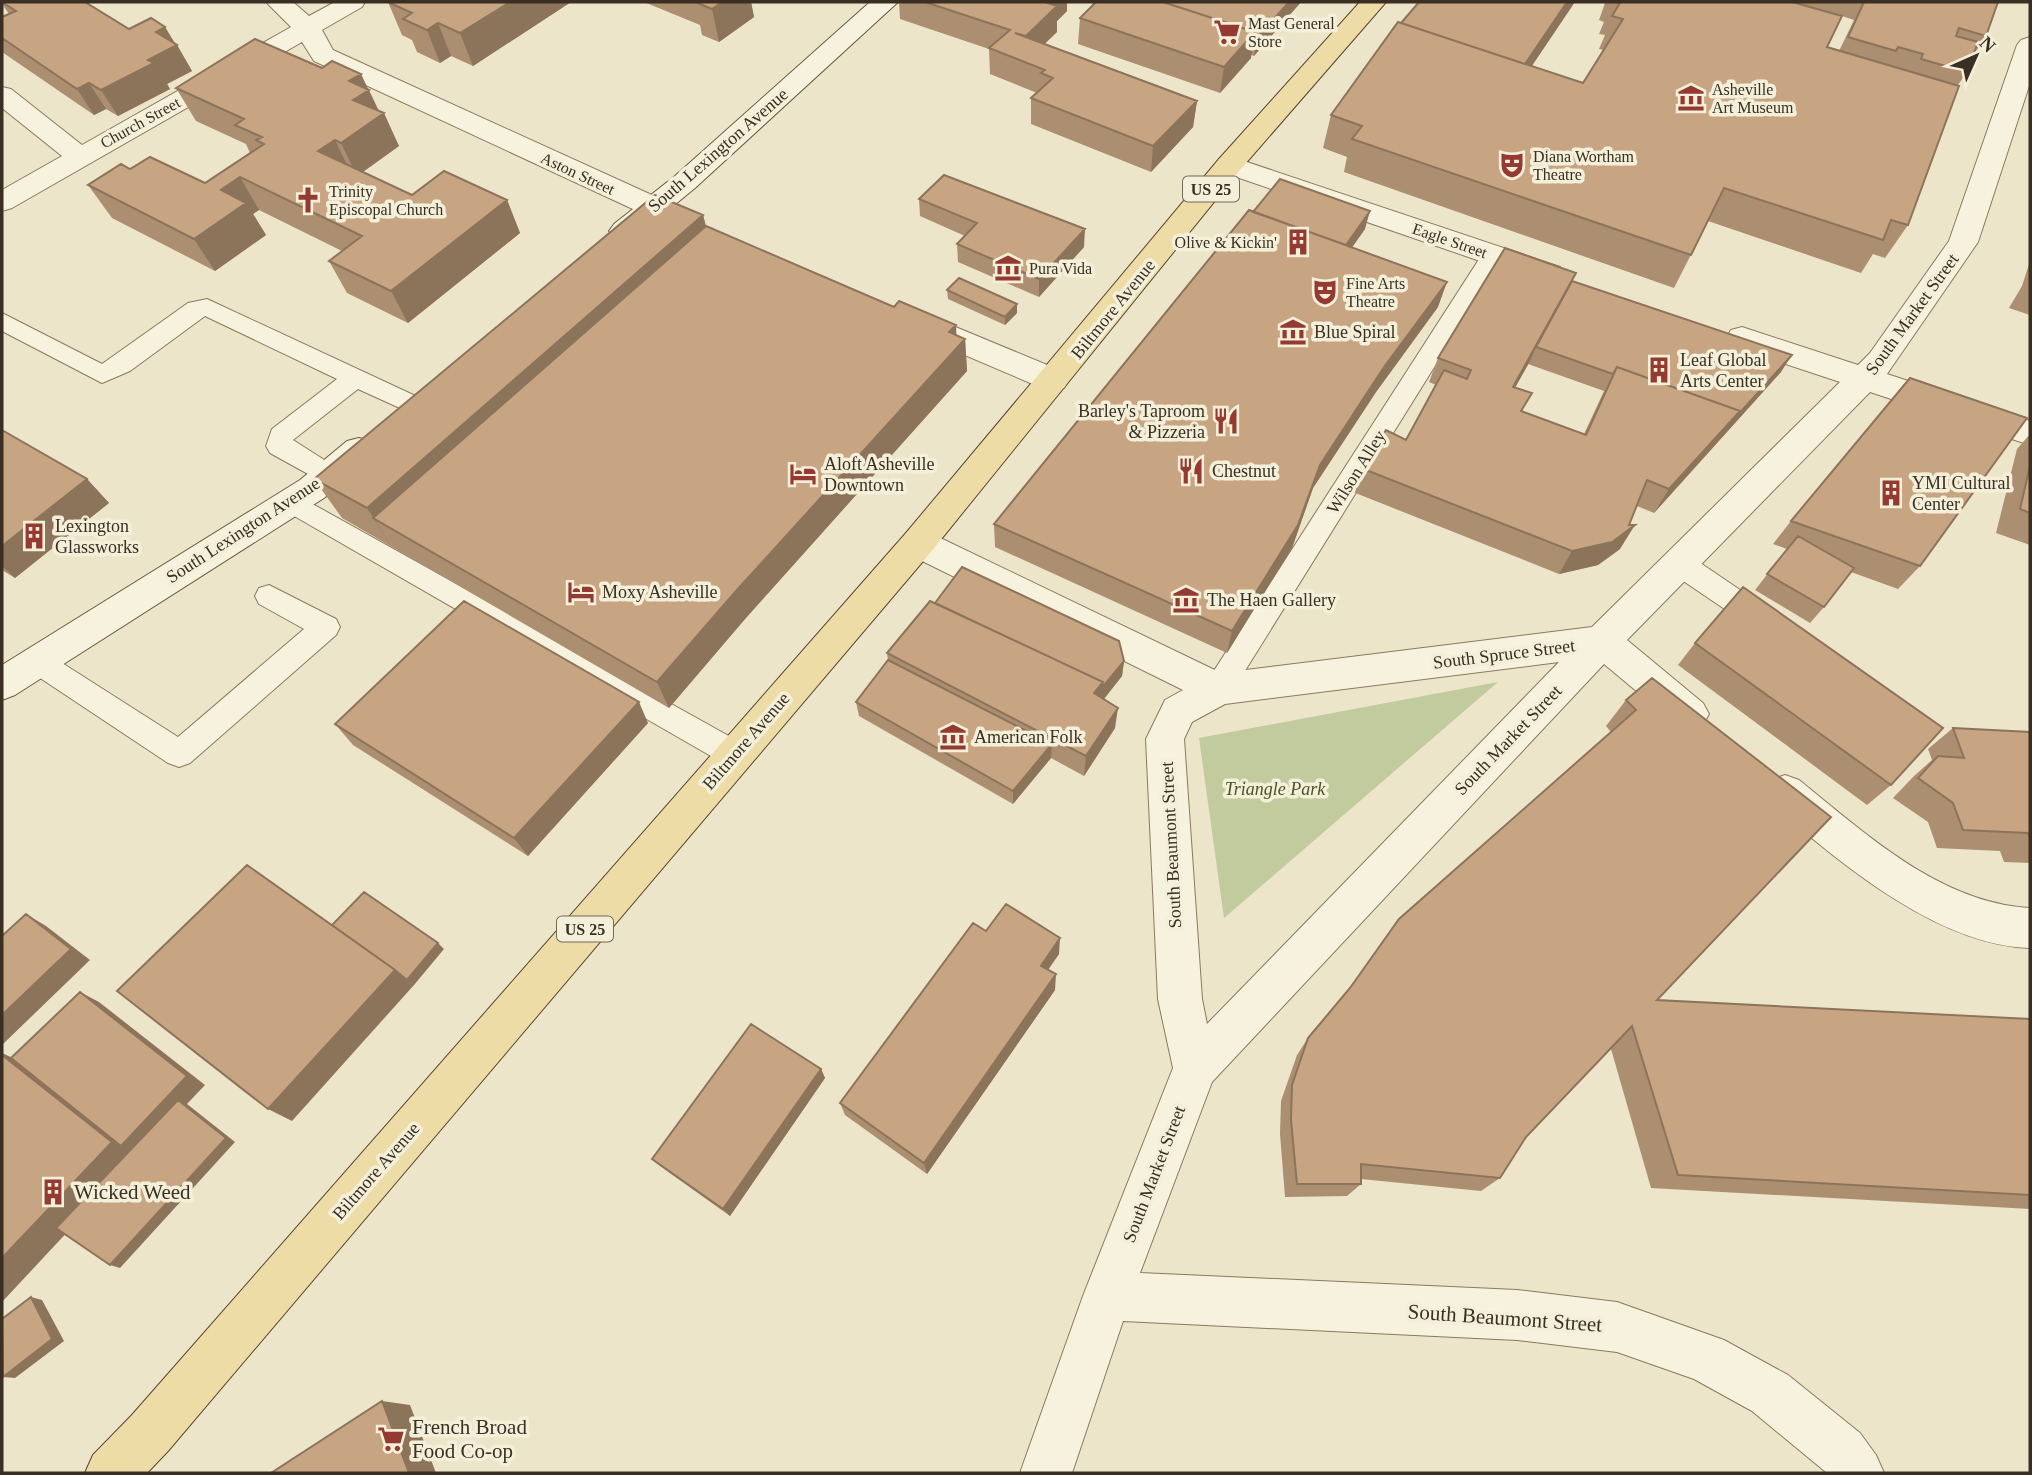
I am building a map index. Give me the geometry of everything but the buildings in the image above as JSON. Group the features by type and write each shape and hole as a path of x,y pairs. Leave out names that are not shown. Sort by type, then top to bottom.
{"main road":[{"name":"Biltmore Avenue","path":"111,1473 159,1423 918,543 1229,165 1373,2"}],"street":[{"name":"Aston Street","path":"279,2 308,29 323,55 716,235"},
{"name":"Church Street","path":"2,202 353,2"},
{"name":"South Lexington Avenue","path":"601,251 886,2"},
{"name":"South Market Street","path":"1046,1473 1107,1296 1195,1068 1602,642 1881,361 1964,242 2030,46"},
{"path":"2,94 79,156"},
{"name":"Eagle Street","path":"1229,165 1570,281"},
{"path":"894,312 1053,380"},
{"path":"1710,328 2030,433"},
{"name":"South Lexington Avenue","path":"2,684 292,502 405,412"},
{"path":"918,543 1218,689"},
{"path":"1602,642 1721,739"},
{"name":"South Spruce Street","path":"1218,689 1602,642"},
{"name":"South Beaumont Street","path":"1195,1068 1180,999 1165,738 1178,712 1218,689"},
{"path":"1753,766 1861,854 1915,889 1974,918 2030,928"},
{"name":"South Beaumont Street","path":"1107,1296 1517,1314 1617,1326 1706,1358 1770,1393 1842,1451 1858,1473"}],"lane":[{"name":"Wilson Alley","path":"1218,689 1493,255"},
{"path":"2,321 102,374 121,365 196,309 207,307 355,378 405,412"},
{"path":"328,475 279,446 281,436 355,378"},
{"path":"292,502 734,754"},
{"path":"1680,564 1792,640"},
{"path":"38,662 179,754 326,627 269,596"}],"green space":[{"name":"Triangle Park","path":"1498,682 1224,918 1199,738"}],"place":[{"name":"Mast General Store","path":"1227,32"},
{"name":"Asheville Art Museum","path":"1691,98"},
{"name":"Diana Wortham Theatre","path":"1512,165"},
{"name":"Trinity Episcopal Church","path":"308,200"},
{"name":"Olive & Kickin'","path":"1298,242"},
{"name":"Pura Vida","path":"1008,268"},
{"name":"Fine Arts Theatre","path":"1325,292"},
{"name":"Blue Spiral","path":"1293,332"},
{"name":"Leaf Global Arts Center","path":"1659,370"},
{"name":"Barley's Taproom & Pizzeria","path":"1226,421"},
{"name":"Chestnut","path":"1191,471"},
{"name":"Aloft Asheville Downtown","path":"803,474"},
{"name":"YMI Cultural Center","path":"1891,493"},
{"name":"Lexington Glassworks","path":"34,536"},
{"name":"Moxy Asheville","path":"581,592"},
{"name":"The Haen Gallery","path":"1186,600"},
{"name":"American Folk","path":"953,737"},
{"name":"Wicked Weed","path":"53,1192"},
{"name":"French Broad Food Co-op","path":"391,1439"}]}
